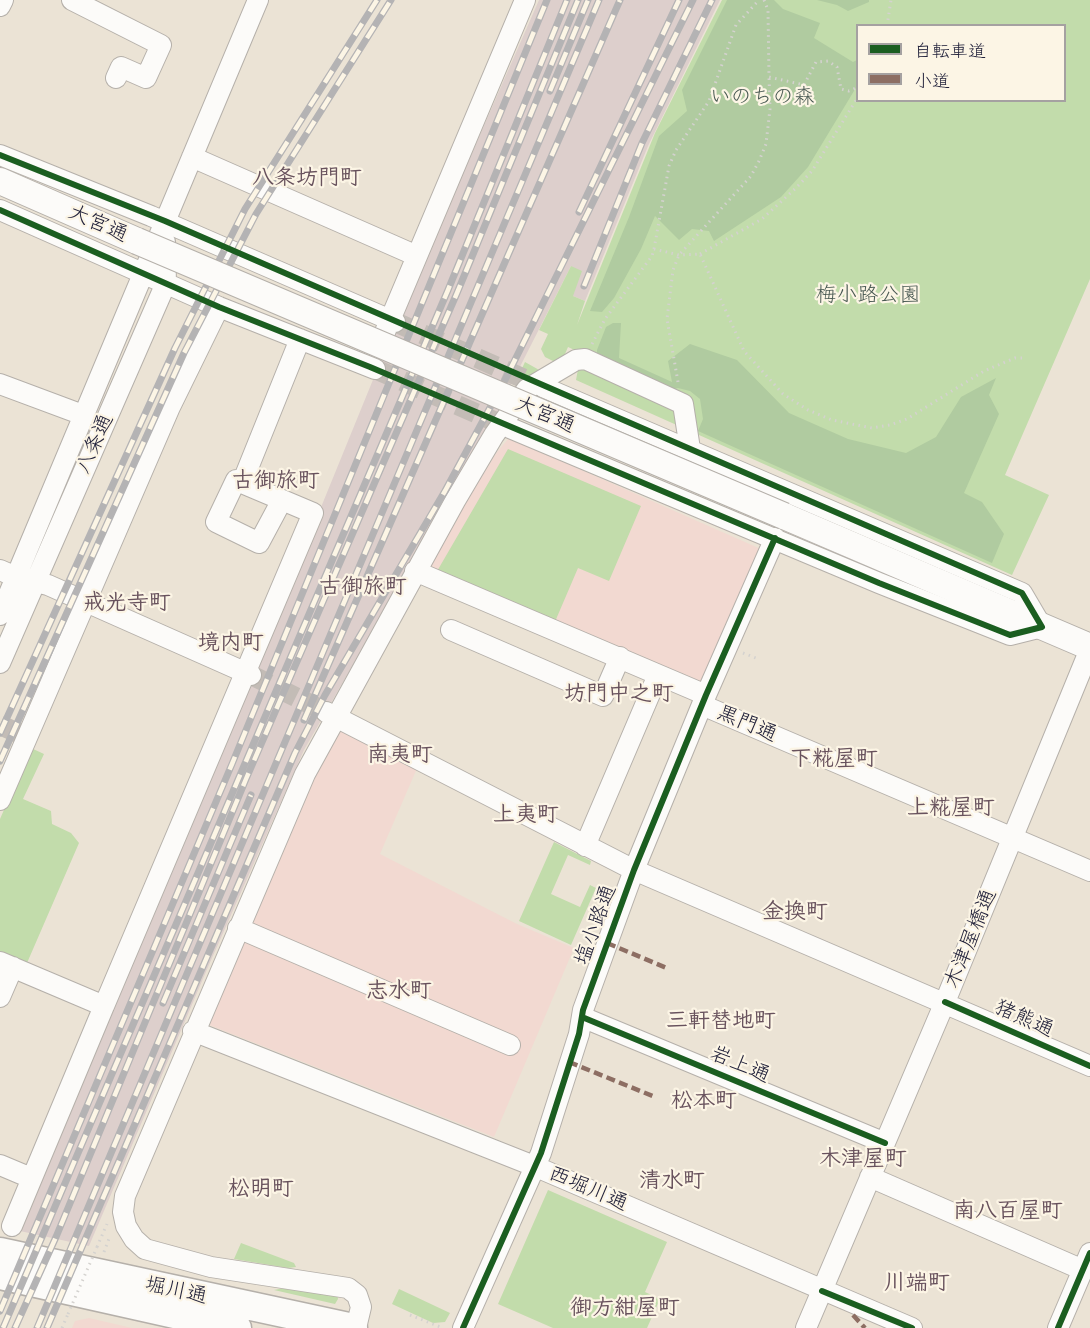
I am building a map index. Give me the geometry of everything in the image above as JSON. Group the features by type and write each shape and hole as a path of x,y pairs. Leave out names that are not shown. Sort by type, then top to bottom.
{"highway":[{"name":"堀川通","path":"0,1252 354,1328"},
{"name":"堀川通","path":"0,1275 237,1328"}],"main road":[{"name":"大宮通","path":"0,181 775,530 1042,627 1090,648"}],"street":[{"path":"0,6 3,0"},
{"path":"72,0 161,45 146,78 121,67 116,78"},
{"name":"八条通","path":"0,615 258,0"},
{"path":"0,210 219,307 372,368 525,0"},
{"path":"0,155 165,221 393,321"},
{"path":"192,156 417,256"},
{"name":"八条通","path":"0,663 17,576 166,283 165,221"},
{"path":"0,800 170,407 219,307"},
{"path":"242,483 300,339"},
{"path":"354,1328 360,1303 355,1292 348,1288 212,1267 160,1255 146,1249 130,1233 124,1219 125,1196 193,1031 330,715 494,435 527,389 576,360 585,359 683,404 690,448"},
{"path":"0,384 83,415"},
{"path":"543,387 788,490 1022,593 1042,627"},
{"path":"510,428 775,530"},
{"path":"12,1226 30,1178 249,674 313,513 236,480 216,522 259,543 282,500"},
{"name":"塩小路通","path":"463,1328 534,1166 579,1034 582,1017 634,870 775,530 788,490"},
{"name":"黒門通","path":"415,571 620,657 704,700 1090,871"},
{"path":"17,576 87,603 249,674"},
{"path":"451,630 603,696 620,657"},
{"name":"木津屋橋通","path":"806,1328 945,1002 1090,648"},
{"path":"585,846 658,675"},
{"name":"猪熊通","path":"330,715 480,789 634,870 1090,1066"},
{"path":"238,928 510,1045"},
{"path":"0,997 7,964 104,1006"},
{"name":"岩上通","path":"582,1017 815,1118 885,1143"},
{"name":"西堀川通","path":"193,1031 534,1166 912,1328"},
{"path":"0,1165 30,1178"},
{"path":"870,1178 1086,1262 1058,1328"}],"path":[{"path":"585,359 605,319 652,256 669,166 676,150 709,101 736,25 761,0 768,10 770,109 766,144 750,176 679,255 673,270 667,319 669,345 683,404"},
{"path":"887,24 891,0"},
{"path":"769,77 804,85 816,62 828,60 837,67 841,89 849,91 856,88"},
{"path":"654,249 679,255 700,254 762,219 812,171 856,100"},
{"path":"700,254 744,351 783,394 832,420 872,428 890,425 907,419 984,371 1015,358 1026,357"},
{"path":"105,1250 111,1235"},
{"path":"62,1328 97,1247"},
{"path":"410,1316 427,1326 443,1328"}],"shaded area":[{"path":"539,0 720,0 648,146 585,301 573,296 571,266 489,428 304,750 89,1246 20,1231 19,1226 273,625 379,365"},
{"path":"509,438 763,550 704,683 698,686 423,571 497,452"},
{"path":"335,727 418,766 380,854 517,924 574,948 494,1137 204,1023"},
{"path":"89,1318 132,1328 72,1328 75,1321"}],"green space":[{"name":"梅小路公園","path":"722,0 1090,0 1090,279 1005,475 1049,495 1012,575 576,380 581,353 568,347 562,361 557,363 545,357 541,349 548,334 539,330 571,266 582,271 573,296 585,301 577,325 655,133"},
{"name":"いのちの森","path":"727,0 774,0 783,9 820,23 814,38 853,62 856,60 856,88 808,167 781,197 714,241 709,231 692,229 679,240 655,216 641,249 614,298 602,312 590,311 629,217 659,136 687,111 682,90"},
{"path":"817,0 869,0 869,2 848,11 837,5"},
{"path":"613,323 621,323 619,358 672,382 668,361 690,344 737,360 789,413 848,439 906,453 936,437 961,397 996,378 989,395 999,414 964,493 982,502 1004,534 992,563 698,431 703,419 700,399 690,391 678,388 666,391 597,361 597,350 606,327"},
{"path":"525,362 541,371 524,384 516,381"},
{"path":"508,449 641,506 609,581 578,568 554,624 436,573"},
{"path":"31,748 44,754 23,799 51,811 52,824 71,833 79,843 27,963 0,952 0,819"},
{"path":"554,842 591,861 590,865 568,855 551,894 580,907 590,885 596,888 571,945 519,921"},
{"path":"548,1190 667,1242 645,1292 660,1299 647,1328 553,1328 498,1304"},
{"path":"241,1243 294,1263 296,1267 288,1268 234,1259"},
{"path":"289,1287 337,1294 338,1299 335,1304 274,1290"},
{"path":"399,1289 450,1313 445,1322 433,1323 392,1304"}],"tunnel":[{"path":"395,322 543,387"},
{"path":"375,369 510,428"},
{"path":"251,675 326,712"},
{"path":"0,725 27,737"}],"railway":[{"path":"0,733 175,348 245,209 377,0"},
{"path":"0,761 184,353 256,214 391,0"},
{"path":"0,1311 232,764 547,0"},
{"path":"3,1328 448,290 567,0"},
{"path":"15,1328 56,1237 246,779 457,293 578,0"},
{"path":"550,91 588,0"},
{"path":"37,1328 599,0"},
{"path":"304,720 620,0"},
{"path":"579,212 679,0"},
{"path":"47,1328 295,753 325,695 445,491 505,380 693,0"},
{"path":"584,286 642,143 712,0"},
{"path":"163,1003 251,795"}],"marked path":[{"path":"607,943 669,969"},
{"path":"569,1062 655,1097"},
{"path":"853,1315 865,1328"}],"cycle path":[{"path":"0,155 165,221 1022,593 1042,627 1010,635 879,583 370,367 219,307 0,210"},
{"path":"463,1328 541,1153 579,1034 583,1010 634,870 706,695 775,538"},
{"path":"945,1002 1090,1066"},
{"path":"582,1017 885,1143"},
{"path":"1058,1328 1090,1253"},
{"path":"822,1291 912,1328"}],"district":[{"name":"八条坊門町","path":"307,178"},
{"name":"古御旅町","path":"276,481"},
{"name":"古御旅町","path":"363,587"},
{"name":"戒光寺町","path":"127,603"},
{"name":"境内町","path":"231,643"},
{"name":"坊門中之町","path":"619,694"},
{"name":"南夷町","path":"400,755"},
{"name":"下糀屋町","path":"834,759"},
{"name":"上糀屋町","path":"951,808"},
{"name":"上夷町","path":"526,815"},
{"name":"金換町","path":"795,912"},
{"name":"志水町","path":"399,991"},
{"name":"三軒替地町","path":"721,1021"},
{"name":"松本町","path":"704,1101"},
{"name":"木津屋町","path":"863,1159"},
{"name":"清水町","path":"672,1181"},
{"name":"松明町","path":"261,1189"},
{"name":"南八百屋町","path":"1008,1211"},
{"name":"川端町","path":"917,1283"},
{"name":"御方紺屋町","path":"625,1308"}]}
